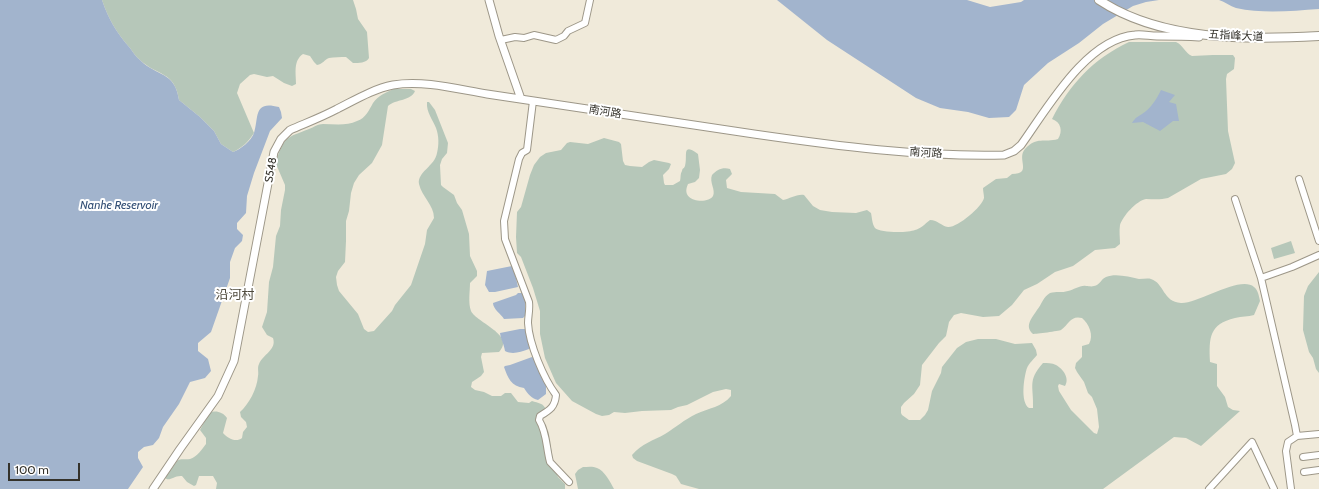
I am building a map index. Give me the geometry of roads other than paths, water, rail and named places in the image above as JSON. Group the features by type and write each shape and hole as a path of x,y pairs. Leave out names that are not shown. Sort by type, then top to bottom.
{"main road":[{"name":"五指峰大道","path":"1099,0 1129,16 1155,25 1180,31 1224,37 1284,38 1319,36"}],"street":[{"path":"489,0 521,99"},
{"path":"501,40 515,37 524,38 534,35 556,40 564,36 568,31 585,23 590,0"},
{"name":"南河路","path":"579,108 708,128 871,149 938,154 1004,155 1021,145 1055,94 1084,63 1104,47 1124,37 1135,35 1224,37"},
{"name":"S548","path":"153,489 166,468 218,396 234,361 274,152 281,139 290,130 374,91 394,85 411,84 440,86 579,108"},
{"path":"533,101 527,150 522,153 519,159 504,221 505,239 529,302 530,311 528,323 534,351 550,387 556,395 556,400 552,409 540,416 539,420 546,434 550,462 569,482"},
{"path":"1299,179 1319,241"},
{"path":"1235,199 1261,278 1297,436"},
{"path":"1261,278 1292,267 1319,255"},
{"path":"1291,489 1286,451 1288,442 1297,436 1319,434"},
{"path":"1209,489 1252,442 1274,489"},
{"path":"1303,457 1319,455"},
{"path":"1304,472 1319,470"}],"water":[{"name":"Nanhe Reservoir","path":"0,0 102,0 113,26 136,56 146,65 169,79 174,84 179,100 214,131 221,144 233,152 239,149 253,136 257,116 261,108 271,105 279,107 281,112 282,118 270,131 254,173 247,196 246,213 237,223 237,229 243,235 242,241 235,248 230,262 230,278 211,332 198,343 198,351 208,359 211,371 205,378 190,382 179,404 163,427 159,438 153,445 144,447 138,452 138,458 143,467 128,489 0,489"},
{"path":"777,0 967,0 990,7 1021,2 1024,0 1159,0 1133,6 1103,24 1079,43 1048,63 1024,85 1016,110 1009,117 989,118 968,112 940,108 916,98 827,40"},
{"path":"1219,0 1319,0 1319,9 1278,12 1257,11 1236,8"},
{"path":"1161,90 1175,95 1169,102 1176,104 1179,121 1173,121 1160,131 1143,122 1132,123 1151,106"},
{"path":"512,266 518,287 489,292 485,285 487,271"},
{"path":"518,293 522,293 525,299 525,316 523,318 504,319 493,303"},
{"path":"526,329 530,347 529,349 514,353 505,351 500,333"},
{"path":"532,357 534,358 546,386 546,394 538,400 530,396 524,388 513,383 504,367"}],"district":[{"name":"沿河村","path":"235,295"}]}
